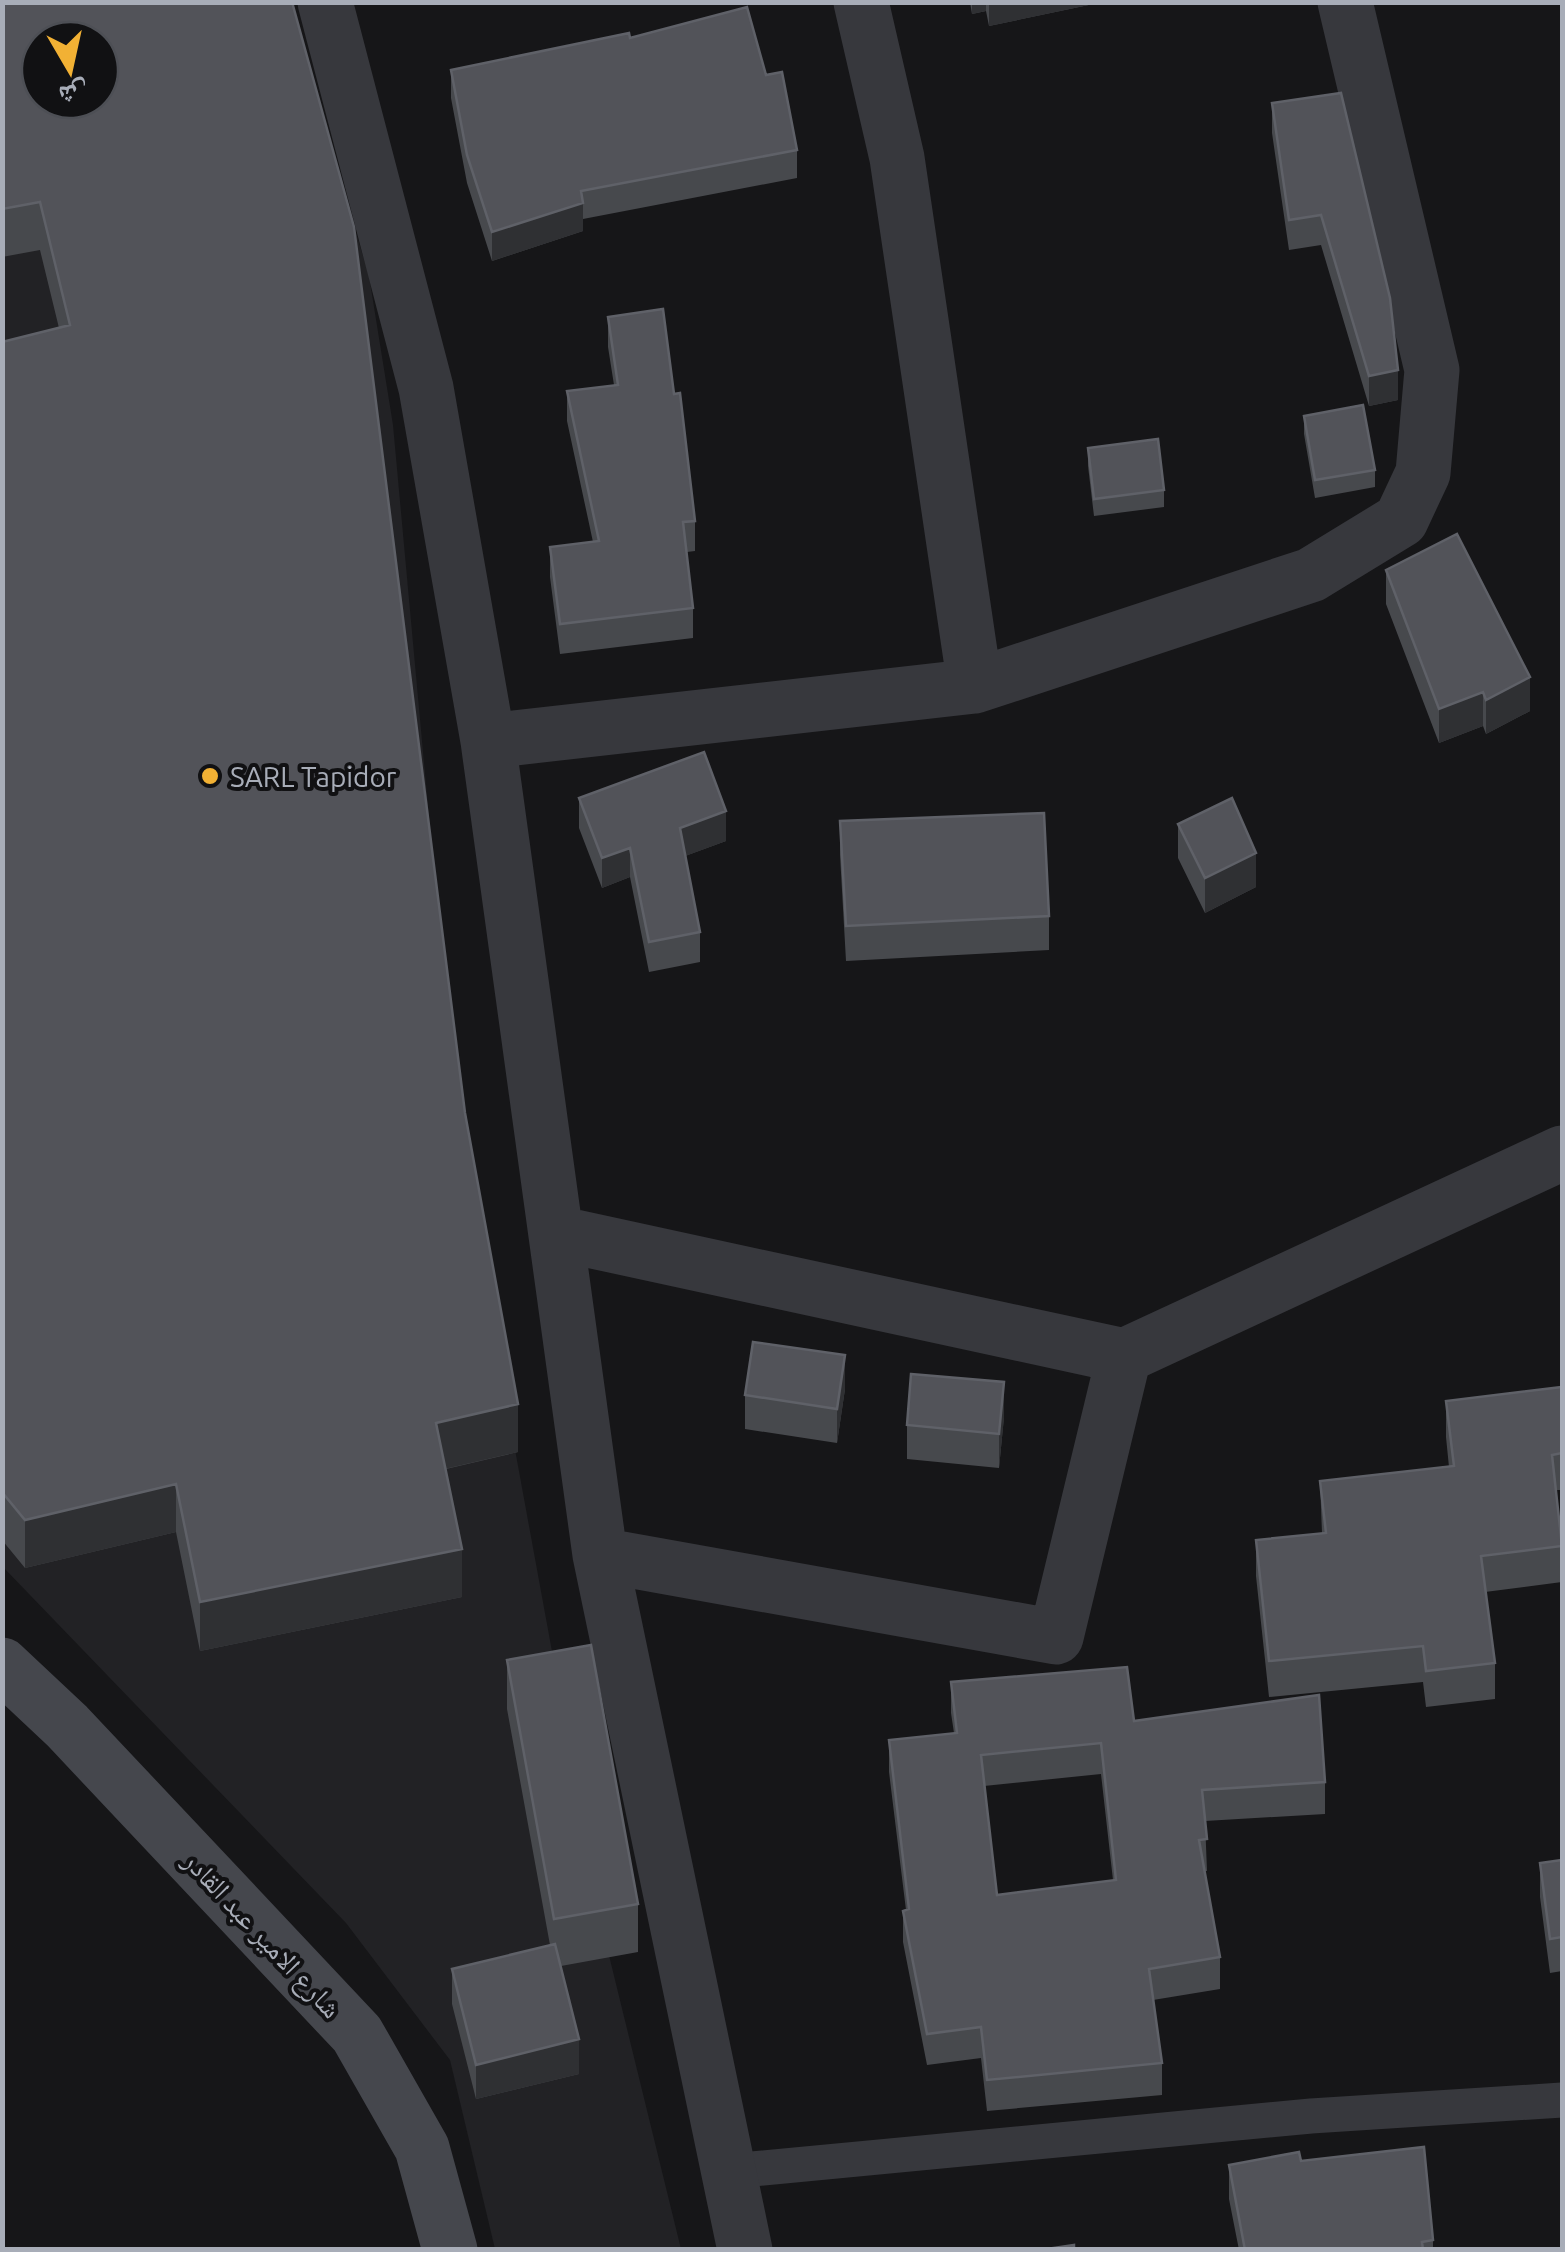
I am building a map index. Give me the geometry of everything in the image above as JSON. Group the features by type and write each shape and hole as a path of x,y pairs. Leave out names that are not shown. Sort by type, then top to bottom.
{"main road":[{"name":"شارع الامير عبد القادر","path":"2,1665 67,1726 357,2034 422,2148 450,2250"}],"street":[{"path":"325,2 426,388 488,741 600,1556 745,2250"},
{"path":"861,2 897,158 975,686"},
{"path":"488,741 975,686 1311,576 1401,520 1424,473 1432,370 1345,2"},
{"path":"556,1233 1124,1356 1562,1153"},
{"path":"600,1556 1056,1637 1124,1356"}],"lane":[{"path":"731,2171 1311,2116 1562,2100"}],"shaded area":[{"name":"SARL Tapidor","path":"3,3 287,3 369,276 393,425 459,1144 604,1935 681,2249 495,2249 450,2060 346,1923 3,1567"}],"building":[{"name":"SARL Tapidor","path":"2,2 292,2 354,227 465,1113 518,1404 436,1423 462,1549 200,1602 176,1484 25,1520 2,1492 2,342 70,325 40,202 2,209"},
{"path":"747,7 766,75 782,72 797,150 581,191 583,203 492,232 467,155 451,70 629,33 630,38"},
{"path":"1341,93 1390,298 1398,370 1369,376 1321,215 1289,220 1272,103"},
{"path":"663,309 674,394 680,393 695,521 683,522 693,608 560,624 550,547 599,541 567,391 618,385 608,317"},
{"path":"1363,405 1375,470 1315,480 1304,416"},
{"path":"1158,439 1164,490 1094,499 1088,448"},
{"path":"1457,534 1530,677 1486,700 1483,692 1439,709 1386,570"},
{"path":"704,752 726,811 680,828 700,932 649,942 630,848 602,858 579,798"},
{"path":"1232,798 1256,853 1205,878 1178,824"},
{"path":"1044,813 1049,916 846,926 840,821"},
{"path":"753,1342 845,1355 837,1409 745,1395"},
{"path":"911,1374 1004,1382 999,1434 907,1425"},
{"path":"1562,1387 1562,1453 1552,1455 1562,1546 1481,1556 1495,1663 1426,1671 1423,1646 1269,1661 1256,1540 1326,1533 1320,1481 1454,1466 1446,1401"},
{"path":"591,1645 638,1904 554,1919 507,1660"},
{"path":"1127,1667 1134,1721 1319,1695 1325,1782 1202,1790 1207,1839 1199,1840 1220,1957 1149,1969 1162,2063 987,2080 981,2027 927,2034 903,1911 909,1909 889,1740 957,1733 951,1682","holes":["1101,1743 1116,1880 997,1895 981,1755"]},
{"path":"1562,1860 1562,1937 1550,1939 1540,1863"},
{"path":"555,1944 579,2039 476,2065 452,1969"},
{"path":"1424,2147 1433,2240 1422,2242 1423,2250 1245,2250 1229,2165 1299,2152 1301,2161"},
{"path":"1074,2245 1074,2250 1040,2250"}],"place":[{"name":"SARL Tapidor","path":"210,776"}]}
